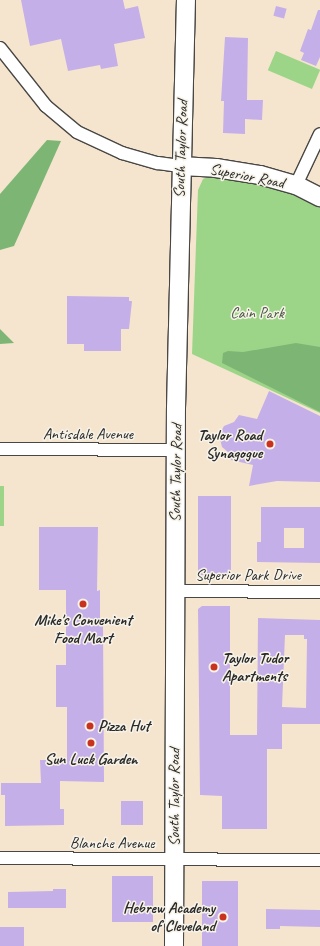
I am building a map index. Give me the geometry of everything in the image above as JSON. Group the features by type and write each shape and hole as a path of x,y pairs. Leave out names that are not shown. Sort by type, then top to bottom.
{"main road":[{"name":"South Taylor Road","path":"174,946 176,450 180,166 186,0"},
{"name":"Superior Road","path":"180,166 238,171 296,185 320,197"}],"street":[{"name":"Superior Road","path":"0,48 46,106 77,132 122,153 158,163 180,166"},
{"path":"296,185 320,134"},
{"name":"Antisdale Avenue","path":"0,449 176,450"},
{"name":"Superior Park Drive","path":"175,591 320,592"},
{"name":"Blanche Avenue","path":"0,858 320,860"}],"green space":[{"path":"276,51 320,70 312,89 268,70"},
{"path":"47,140 61,141 14,246 0,250 0,194"},
{"name":"Cain Park","path":"214,174 272,185 320,204 320,413 192,354 198,190 203,179"},
{"path":"0,329 14,343 0,344"},
{"path":"296,343 320,347 320,412 222,363 223,353 228,351 243,352"},
{"path":"0,486 4,486 4,526 0,526"}],"building":[{"path":"21,0 123,0 125,9 138,6 145,38 114,44 118,66 101,69 100,65 68,71 61,39 30,46"},
{"path":"276,6 287,9 284,19 273,16"},
{"path":"318,10 320,10 320,57 316,66 301,60 304,53 300,51 308,29 311,30"},
{"path":"225,37 248,38 247,100 263,100 262,120 245,119 245,134 223,133 224,101 221,101"},
{"path":"67,296 129,297 129,301 132,301 129,329 121,329 121,351 84,351 84,344 67,344"},
{"name":"Taylor Road Synagogue","path":"269,391 320,416 320,482 277,481 249,486 253,465 231,460 228,452 222,447 219,435 224,426 234,422 239,415 257,419"},
{"path":"198,496 231,496 231,576 201,575 198,572"},
{"path":"261,507 320,507 320,563 257,562 257,542 261,542","holes":["284,528 304,528 304,548 284,548"]},
{"path":"39,527 98,527 97,591 100,590 100,621 103,621 104,782 60,781 60,809 64,809 64,825 5,826 5,795 1,795 1,783 41,783 40,760 67,760 67,707 56,707 56,665 66,665 66,590 39,590"},
{"path":"202,606 230,606 230,735 257,735 258,618 320,620 320,724 282,724 282,749 267,749 267,829 222,829 222,796 200,795 198,609","holes":["285,635 304,635 304,639 307,639 306,708 282,707"]},
{"path":"121,801 143,801 143,825 121,825"},
{"path":"112,876 153,876 153,922 112,922"},
{"path":"202,881 238,881 238,946 202,946"},
{"path":"53,889 66,889 66,908 8,908 8,892 53,891"},
{"path":"266,909 320,910 320,927 280,926 280,929 266,929"},
{"path":"0,927 24,927 24,946 0,946"}],"place":[{"name":"Taylor Road Synagogue","path":"270,444"},
{"name":"Mike's Convenient Food Mart","path":"83,604"},
{"name":"Taylor Tudor Apartments","path":"214,667"},
{"name":"Pizza Hut","path":"90,726"},
{"name":"Sun Luck Garden","path":"91,743"},
{"name":"Hebrew Academy of Cleveland","path":"223,917"}]}
